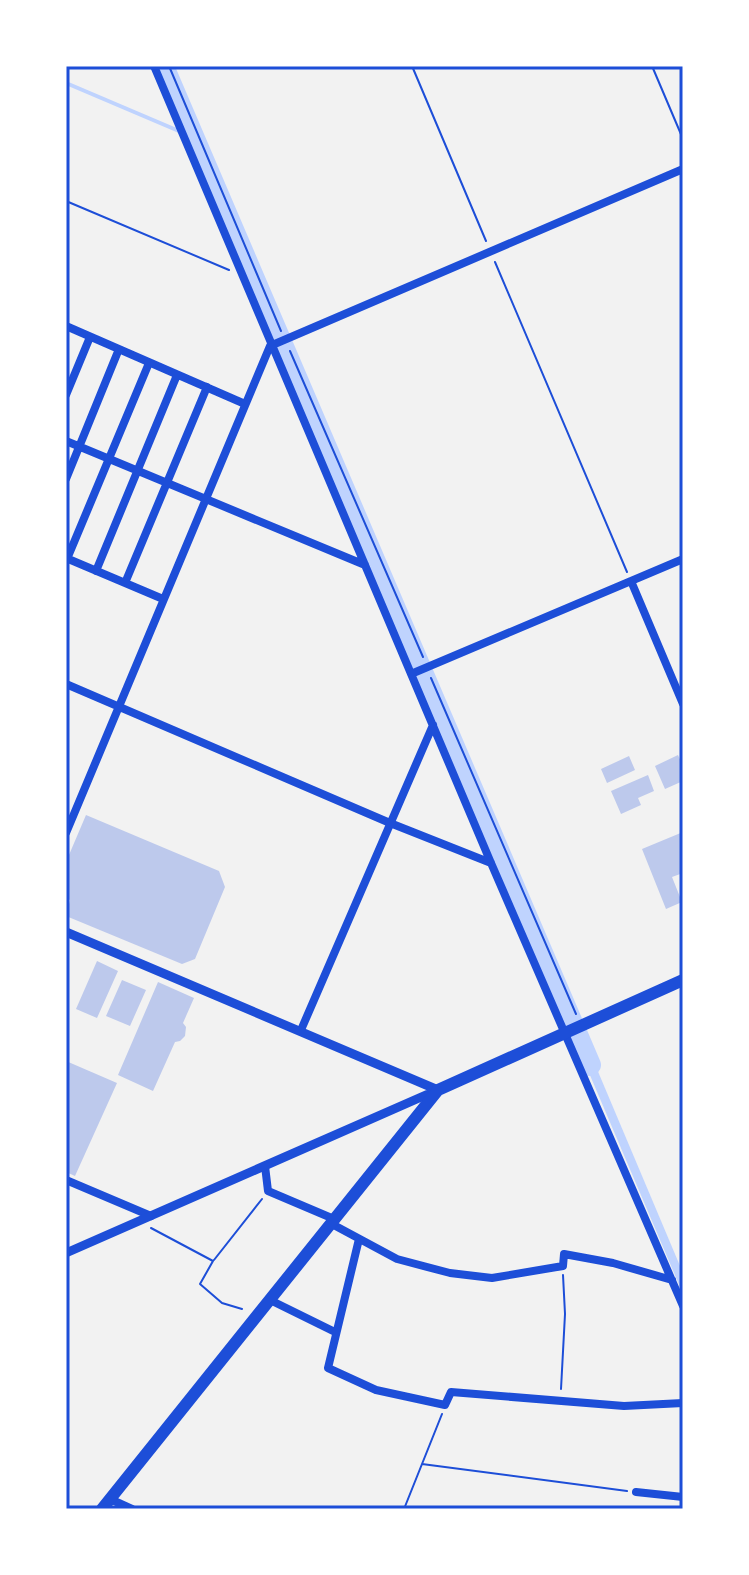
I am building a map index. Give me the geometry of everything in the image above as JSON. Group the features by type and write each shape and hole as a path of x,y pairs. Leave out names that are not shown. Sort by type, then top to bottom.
{"highway":[{"path":"106,1504 438,1090 683,980"}],"street":[{"path":"154,66 270,346 683,1306"},
{"path":"66,833 270,346 284,337 683,169"},
{"path":"66,326 245,404"},
{"path":"66,395 90,337"},
{"path":"66,479 119,349"},
{"path":"149,363 67,559 163,599"},
{"path":"96,571 177,375"},
{"path":"125,583 207,387"},
{"path":"66,441 366,565"},
{"path":"411,674 683,559"},
{"path":"631,581 683,704"},
{"path":"66,684 491,863"},
{"path":"301,1030 433,725"},
{"path":"66,932 438,1090"},
{"path":"66,1253 438,1090"},
{"path":"265,1166 268,1191 332,1221 397,1259 450,1273 492,1278 563,1266 564,1254 613,1263 672,1280"},
{"path":"66,1180 151,1216"},
{"path":"359,1239 328,1368 376,1390 445,1405 451,1392 624,1406 683,1403"},
{"path":"270,1300 335,1332"},
{"path":"636,1492 683,1497"},
{"path":"106,1504 132,1509"}],"path":[{"path":"169,66 581,1026"},
{"path":"412,66 631,581"},
{"path":"652,66 683,139"},
{"path":"66,201 241,275"},
{"path":"242,1309 222,1303 200,1284 213,1261 268,1191"},
{"path":"138,1221 213,1261"},
{"path":"560,1402 565,1314 563,1266"},
{"path":"404,1509 445,1405"},
{"path":"422,1464 636,1492"}],"water":[{"path":"583,1036 683,1273 683,1294 575,1040"}],"building":[{"path":"678,755 683,766 683,781 665,789 655,766"},
{"path":"629,756 635,770 607,783 601,769"},
{"path":"648,775 654,791 638,798 641,805 621,814 611,791"},
{"path":"86,815 219,871 225,887 195,959 182,964 66,916 70,900 66,898 66,862"},
{"path":"683,832 683,873 672,877 682,902 666,909 642,849"},
{"path":"97,961 118,971 97,1018 76,1009"},
{"path":"122,980 146,990 130,1026 106,1016"},
{"path":"158,982 194,998 183,1023 185,1036 175,1042 153,1091 118,1075"},
{"path":"66,1061 117,1083 75,1176 66,1172"}],"waterway":[{"path":"163,66 590,1065"},
{"path":"66,83 193,137"}]}
